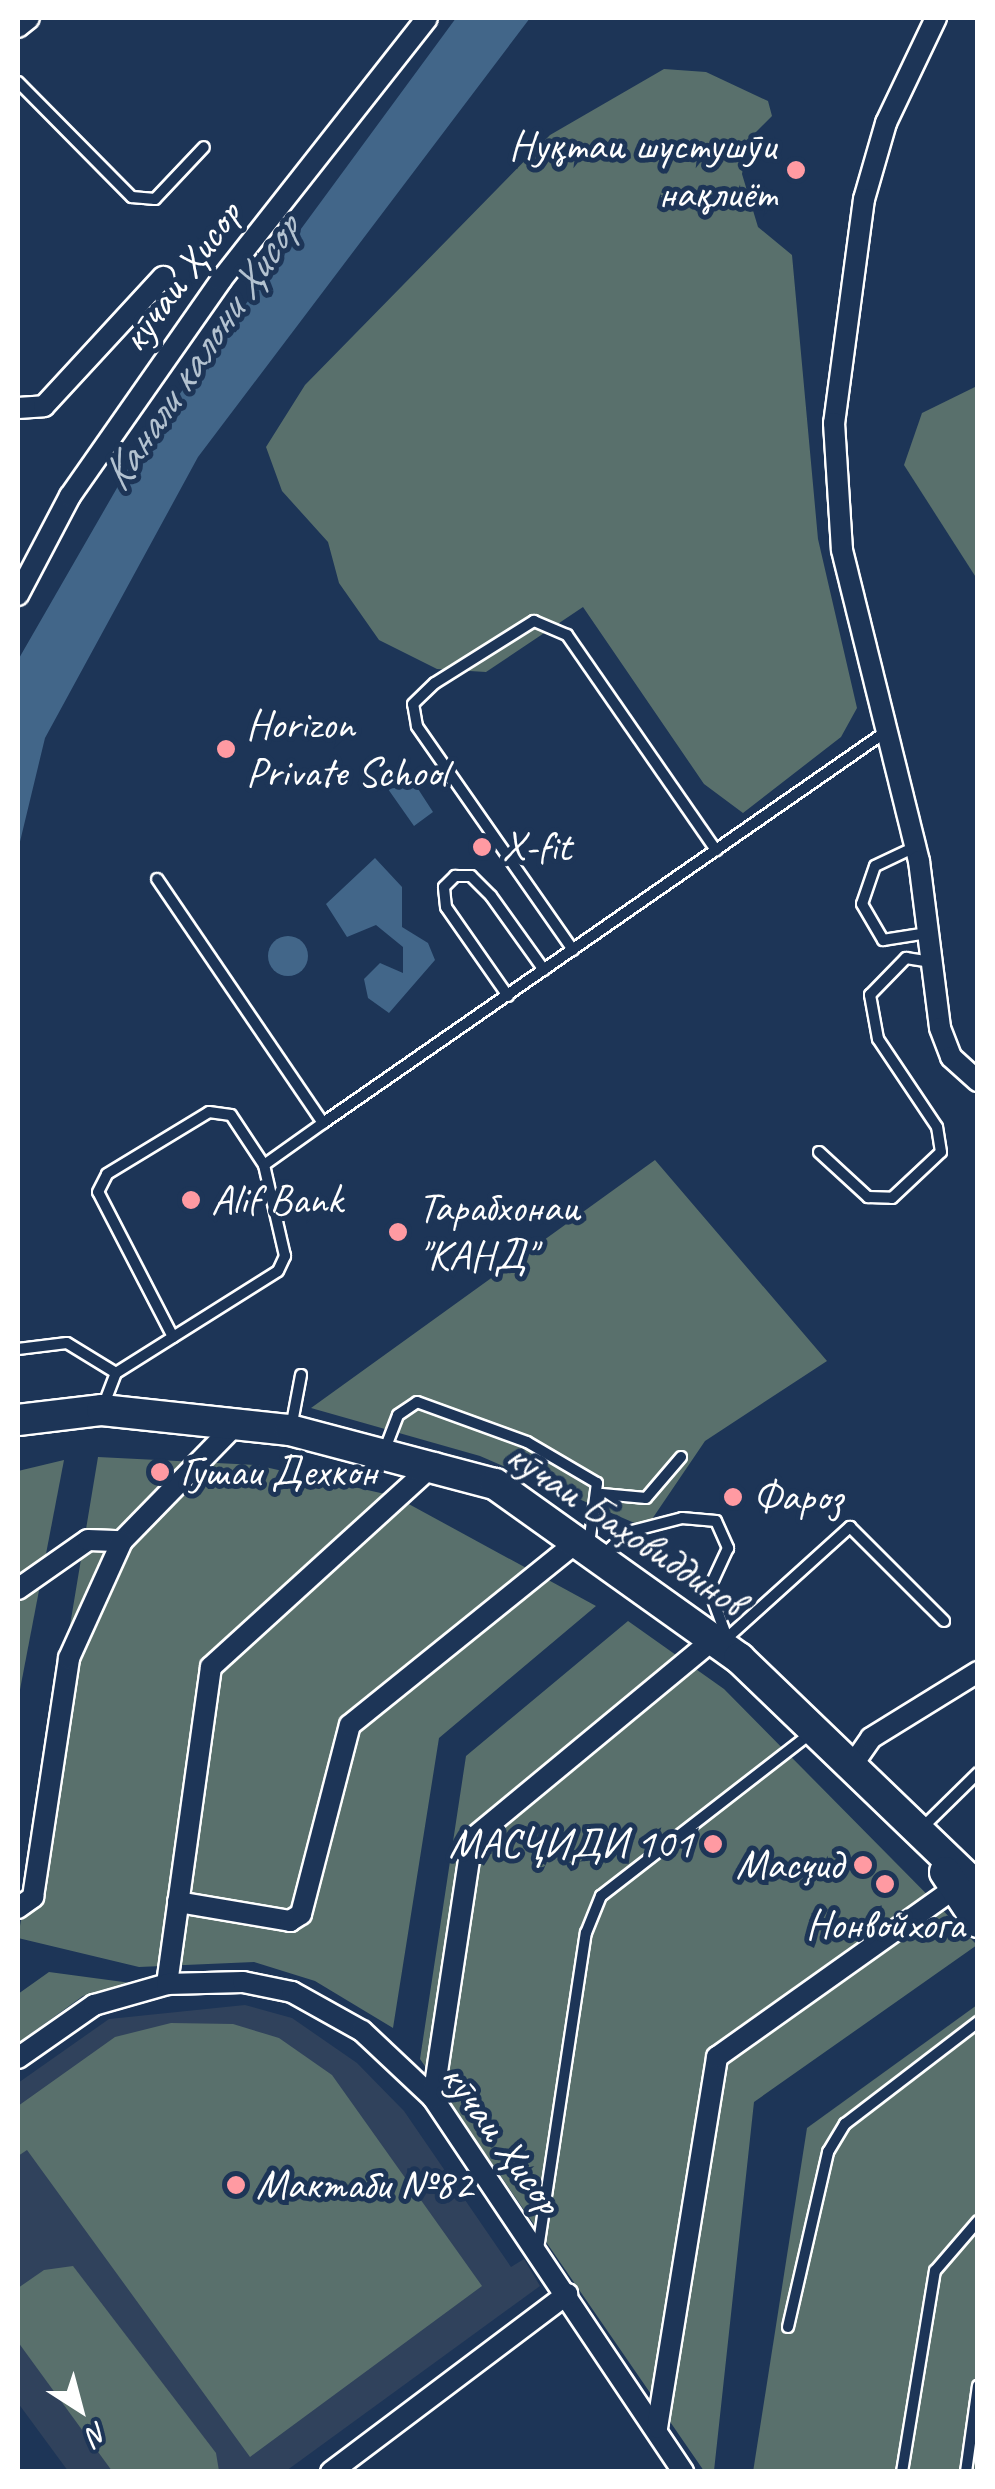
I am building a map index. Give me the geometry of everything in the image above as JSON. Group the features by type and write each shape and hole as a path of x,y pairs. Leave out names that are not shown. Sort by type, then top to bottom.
{"street":[{"path":"18,27 29,18"},
{"name":"кӯчаи Ҳисор","path":"18,596 70,496 221,280 428,18"},
{"path":"936,18 886,123 864,199 834,423 842,550 884,733 915,846 930,962 946,1042 978,1081"},
{"path":"18,408 44,406 162,277"},
{"name":"кӯчаи Баҳовиддинов","path":"18,1420 102,1410 290,1430 384,1450 496,1484 727,1645 818,1728 919,1832"},
{"path":"18,1908 33,1897 69,1658 122,1541 236,1424"},
{"path":"167,1984 211,1667 434,1464"},
{"path":"18,1588 88,1540 122,1541"},
{"path":"178,1902 290,1921 302,1914 350,1724 589,1548"},
{"path":"433,2098 472,1839 727,1645"},
{"path":"853,1764 871,1738 978,1672"},
{"path":"919,1832 978,1865"},
{"path":"919,1832 966,1888 978,1922"},
{"path":"658,2428 717,2057 966,1888"},
{"name":"кӯчаи Ҳисор","path":"18,2058 94,2006 167,1984 243,1982 292,1992 362,2031 433,2098 658,2428 683,2472"},
{"path":"331,2472 568,2294"}],"lane":[{"path":"18,82 132,198 155,199 204,147"},
{"path":"572,950 417,726 414,704 435,683 534,621 567,635 716,850"},
{"path":"264,1165 884,733"},
{"path":"915,846 875,866 862,904 883,940 928,933"},
{"path":"508,996 446,906 455,876 470,876 491,896 544,970"},
{"path":"157,879 323,1123"},
{"path":"819,1152 868,1197 892,1198 941,1152 938,1127 878,1039 870,995 906,958 930,962"},
{"path":"102,1410 116,1373 174,1338 278,1271 285,1256 264,1165 231,1116 208,1112 106,1174 98,1192 174,1338"},
{"path":"18,1349 67,1344 116,1373"},
{"path":"290,1430 301,1375"},
{"path":"384,1450 398,1415 418,1402 527,1442 602,1494 646,1498 682,1457"},
{"path":"589,1548 602,1494"},
{"path":"589,1548 628,1532 682,1518 716,1522 728,1548 709,1590 727,1645 850,1527 944,1621"},
{"path":"538,2251 586,1933 601,1896 818,1728"},
{"path":"919,1832 978,1773"},
{"path":"788,2327 828,2152 846,2124 978,2022"},
{"path":"902,2472 935,2272 978,2221"},
{"path":"966,2472 978,2386"}],"shaded area":[{"path":"456,18 530,18 198,457 45,738 18,850 18,660 140,448"},
{"path":"409,775 433,812 414,826 388,789 407,786"},
{"path":"375,858 402,887 402,927 428,943 435,960 389,1013 368,998 364,979 380,963 403,973 403,947 376,925 347,937 326,904"},
{"path":"288,936 302,942 308,956 302,970 288,976 274,970 268,956 274,942"},
{"name":"Мактаби №82","path":"245,2005 292,2018 357,2063 404,2111 511,2267 524,2259 540,2286 286,2471 68,2471 18,2403 18,2083 109,2019"}],"green space":[{"path":"664,69 706,72 768,101 772,116 748,140 742,174 758,227 792,255 818,539 857,708 841,737 743,813 704,784 583,607 486,672 437,669 379,640 339,583 328,542 282,491 266,447 305,385 550,135"},
{"path":"978,386 977,579 904,465 922,413"},
{"path":"655,1160 827,1361 705,1441 646,1528 480,1456 311,1408"},
{"path":"98,1457 256,1465 394,1496 596,1606 439,1738 393,2028 315,1981 254,1962 139,1967 18,1938"},
{"path":"64,1460 18,1700 18,1471"},
{"path":"628,1621 724,1689 977,1945 754,2102 714,2471 704,2471 420,2059 466,1756"},
{"path":"49,1972 131,1983 83,1996 18,2043 18,1994"},
{"path":"977,2005 977,2471 753,2472 807,2128"},
{"name":"Мактаби №82","path":"171,2023 233,2024 279,2038 332,2075 482,2286 250,2457 27,2150 18,2156 18,2106 115,2037"},
{"path":"73,2266 216,2453 219,2471 112,2471 18,2342 18,2288 44,2270"}],"place":[{"name":"Нуқтаи шустушӯи нақлиёт","path":"796,170"},
{"name":"Horizon Private School","path":"226,749"},
{"name":"X-fit","path":"482,847"},
{"name":"Alif Bank","path":"191,1200"},
{"name":"Тарабхонаи \"КАНД\"","path":"398,1232"},
{"name":"Гушаи Дехкон","path":"160,1472"},
{"name":"Фароз","path":"733,1497"},
{"name":"МАСҶИДИ 101","path":"713,1844"},
{"name":"Масҷид","path":"863,1865"},
{"name":"Нонвойхога","path":"885,1884"},
{"name":"Мактаби №82","path":"236,2185"}],"water label":[{"name":"Канали калони Ҳисор","path":"200,353"}]}
